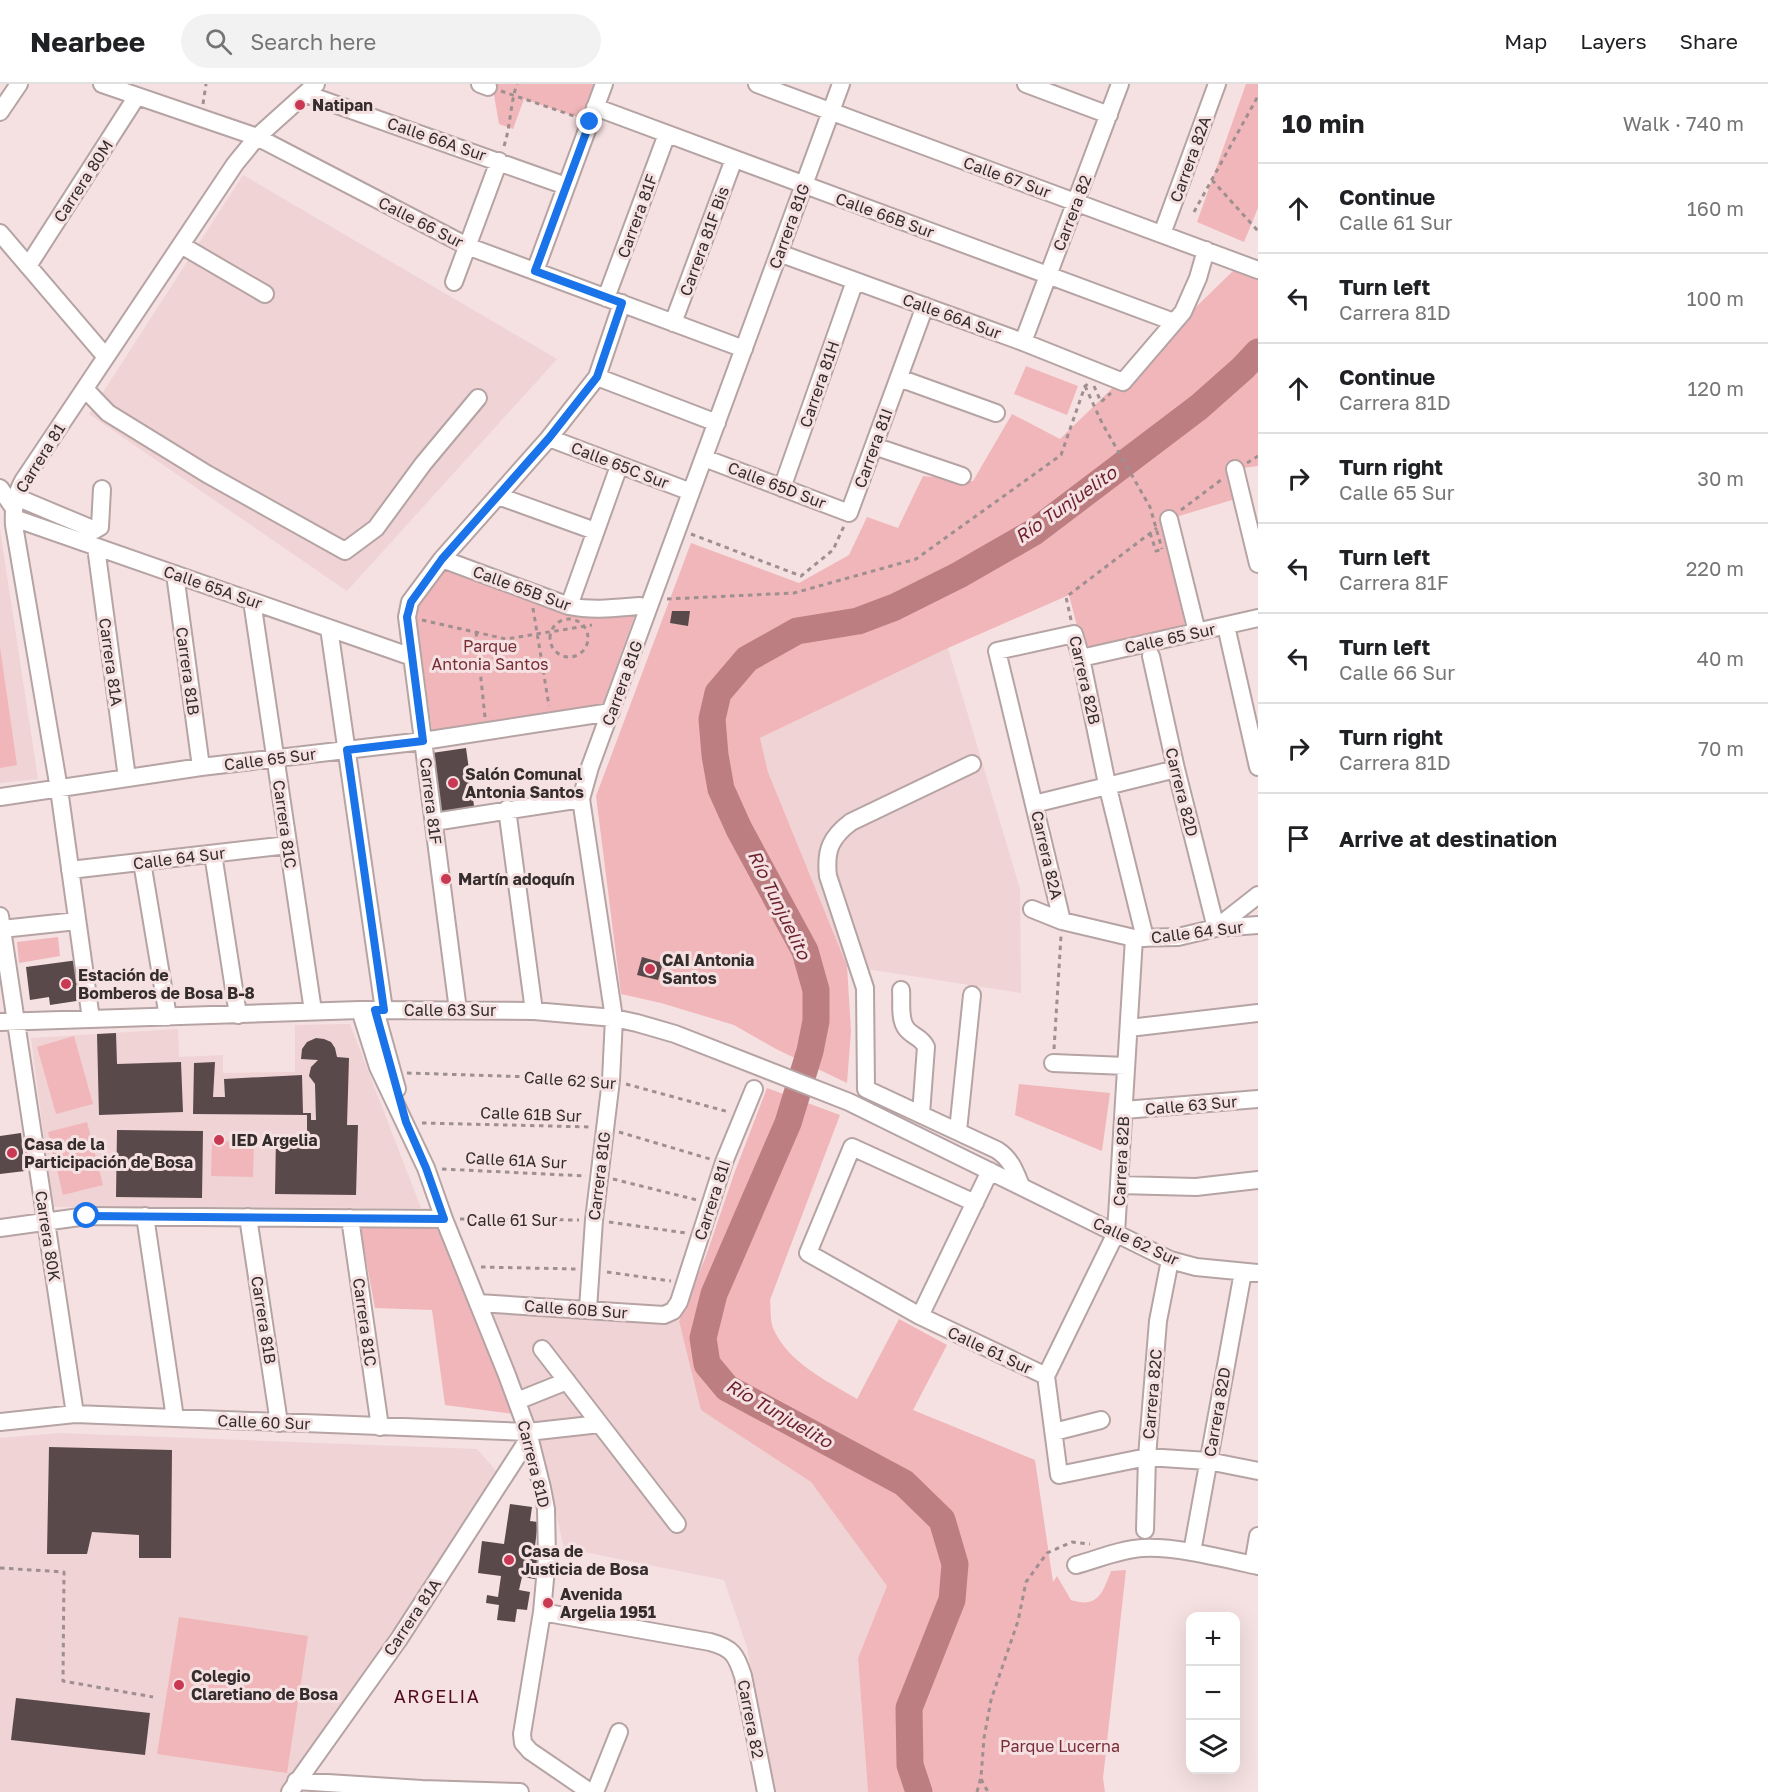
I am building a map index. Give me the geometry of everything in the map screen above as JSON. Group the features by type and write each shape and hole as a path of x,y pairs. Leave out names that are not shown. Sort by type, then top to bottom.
{"street":[{"path":"0,112 18,84"},
{"name":"Calle 66 Sur","path":"102,84 257,137 467,246 744,349"},
{"path":"535,271 604,84"},
{"name":"Calle 67 Sur","path":"757,84 1258,270"},
{"name":"Carrera 81G","path":"588,1309 594,1220 612,1080 614,1018 581,799 646,603 678,530 841,84"},
{"path":"1026,84 1109,115"},
{"name":"Carrera 82","path":"1023,342 1120,84"},
{"name":"Carrera 82A","path":"1162,234 1217,84"},
{"name":"Carrera 81","path":"14,507 23,481 235,164 257,137 291,108 306,87"},
{"name":"Calle 66A Sur","path":"306,87 566,186"},
{"name":"Carrera 80M","path":"28,266 137,96"},
{"name":"Calle 66B Sur","path":"593,115 667,134 1174,322"},
{"name":"Carrera 81F","path":"458,1010 407,617 411,602 442,559 549,438 597,377 614,301 667,134"},
{"name":"Carrera 81F Bis","path":"673,323 734,159"},
{"path":"454,282 499,161"},
{"path":"0,233 106,357"},
{"path":"181,245 265,294"},
{"path":"1174,322 1183,312 1192,294 1206,250"},
{"name":"Calle 66A Sur","path":"779,253 1023,342 1123,382 1174,322"},
{"name":"Carrera 81H","path":"782,488 855,281"},
{"name":"Carrera 81I","path":"849,513 925,306"},
{"path":"597,377 717,423"},
{"path":"899,378 996,413"},
{"path":"85,389 108,413 207,474 345,551 376,528 423,464 478,398"},
{"name":"Calle 65C Sur","path":"549,438 692,492"},
{"path":"874,446 962,476"},
{"name":"Calle 65D Sur","path":"704,458 849,513"},
{"path":"568,606 619,466"},
{"path":"1235,469 1258,564"},
{"path":"0,489 14,507 91,1019"},
{"path":"14,507 95,530 100,527 102,489"},
{"path":"498,496 595,531"},
{"name":"Calle 65A Sur","path":"14,507 96,547 412,657"},
{"path":"1169,519 1197,632"},
{"name":"Carrera 81A","path":"96,547 127,778"},
{"name":"Calle 65B Sur","path":"442,559 568,606 585,610 606,610 646,603"},
{"name":"Carrera 81B","path":"175,574 201,767"},
{"name":"Carrera 81C","path":"252,601 313,1011"},
{"name":"Calle 65 Sur","path":"1081,658 1258,618"},
{"path":"1226,626 1258,767"},
{"name":"Carrera 81D","path":"329,628 347,750 378,1067 426,1168 517,1401 528,1435 546,1509 547,1557 542,1612 522,1734 523,1743 590,1792"},
{"name":"Carrera 82A","path":"1062,921 997,651 1074,634"},
{"name":"Carrera 82B","path":"1046,1376 1116,1233 1126,1066 1139,938 1081,658 1074,634"},
{"name":"Carrera 82D","path":"1151,656 1176,769 1216,928"},
{"name":"Calle 65 Sur","path":"0,797 201,767 423,741 611,712"},
{"path":"972,764 851,822 836,833 828,850 828,876 865,988 866,1089 998,1150 1006,1156 1021,1186"},
{"path":"1034,804 1107,784 1176,769"},
{"path":"434,822 581,799"},
{"path":"507,809 534,1011"},
{"name":"Calle 64 Sur","path":"70,870 288,845"},
{"path":"213,854 238,1015"},
{"path":"142,862 168,1017"},
{"path":"1216,928 1258,895"},
{"name":"Calle 64 Sur","path":"1032,909 1062,921 1139,938 1178,938 1216,928 1258,925"},
{"path":"1,922 77,921"},
{"name":"Carrera 80K","path":"1,922 8,1021 46,1222 75,1414"},
{"path":"901,990 903,1021 906,1029 923,1040 926,1047 921,1114"},
{"path":"958,1131 972,994"},
{"name":"Carrera 81D","path":"373,1010 406,1122"},
{"name":"Calle 63 Sur","path":"8,1021 373,1010 534,1011 614,1018 656,1027 849,1102"},
{"path":"1129,1028 1258,1013"},
{"path":"1053,1063 1126,1066"},
{"name":"Carrera 81I","path":"673,1311 680,1302 724,1162 754,1089"},
{"name":"Calle 63 Sur","path":"1124,1110 1258,1099"},
{"name":"Calle 62 Sur","path":"849,1102 1170,1260 1196,1267 1251,1272"},
{"name":"Calle 61 Sur","path":"975,1203 852,1147 808,1253 920,1316 1046,1376"},
{"path":"920,1316 990,1171"},
{"path":"1119,1185 1196,1187 1258,1179"},
{"name":"Calle 61 Sur","path":"0,1228 87,1216 444,1219"},
{"path":"145,1216 175,1418"},
{"name":"Carrera 81B","path":"248,1217 279,1422"},
{"name":"Carrera 81C","path":"350,1218 380,1427"},
{"name":"Carrera 82C","path":"1145,1530 1147,1457 1158,1321 1170,1260"},
{"name":"Carrera 82D","path":"1192,1552 1208,1461 1251,1272"},
{"name":"Calle 60B Sur","path":"478,1303 664,1315 673,1311"},
{"path":"542,1349 677,1524"},
{"path":"1046,1376 1059,1474 1147,1457 1208,1461 1258,1471"},
{"path":"517,1401 567,1382"},
{"name":"Calle 60 Sur","path":"0,1422 75,1414 528,1435 600,1424"},
{"path":"1054,1432 1101,1420"},
{"name":"Carrera 81A","path":"293,1787 399,1639 528,1435"},
{"path":"1076,1565 1129,1550 1145,1548 1192,1552 1256,1565 1258,1536"},
{"name":"Carrera 82","path":"542,1612 710,1642 729,1649 738,1659 743,1676 765,1792"},
{"path":"596,1792 619,1732"},
{"path":"293,1787 520,1792"}],"path":[{"path":"499,161 510,128 513,95 517,84"},
{"path":"484,85 513,95 593,115"},
{"path":"1194,212 1258,96"},
{"path":"1212,180 1258,231"},
{"path":"646,603 794,593 916,559 1061,455 1085,386 1102,423 1150,507 1162,549 1156,551 1150,533"},
{"path":"678,530 801,576 833,550 849,513"},
{"path":"530,592 551,722"},
{"name":"Carrera 82B","path":"1066,597 1074,634"},
{"path":"407,617 506,639 594,625"},
{"path":"566,619 576,620 584,627 588,639 583,651 565,656 554,650 550,638 551,632 556,623 566,619"},
{"path":"477,632 486,730"},
{"name":"Carrera 82A","path":"1053,1063 1062,921"},
{"name":"Calle 62 Sur","path":"393,1072 612,1080 742,1116"},
{"name":"Calle 61B Sur","path":"406,1122 605,1128 724,1162"},
{"name":"Calle 61A Sur","path":"426,1168 600,1176 710,1203"},
{"name":"Calle 61 Sur","path":"444,1219 594,1220 700,1234"},
{"path":"977,1792 991,1700 1018,1621 1026,1582 1047,1553 1072,1542 1095,1545"},
{"path":"0,1568 64,1572 63,1681 153,1697"},
{"path":"981,1777 988,1792"}],"shaded area":[{"path":"243,175 557,359 347,591 89,414"},
{"path":"0,530 38,779 0,783"},
{"path":"948,648 1020,889 1021,993 847,966 768,772 760,738"},
{"name":"IED Argelia","path":"350,1024 421,1208 53,1207 31,1038 178,1029 179,1057 223,1055 223,1073 295,1072 295,1025"},
{"path":"487,1312 679,1321 702,1410 811,1482 887,1586 858,1658 868,1792 773,1792 747,1647 724,1580 564,1548 543,1459"},
{"name":"Colegio Claretiano de Bosa","path":"59,1433 477,1449 499,1474 425,1588 283,1792 0,1792 0,1438"}],"green space":[{"path":"488,84 595,84 583,119 524,99 513,129 499,124 493,89"},
{"path":"1246,84 1258,84 1258,208 1244,242 1197,222"},
{"path":"1233,271 1258,273 1258,466 1236,469 1242,497 1169,519 1161,525 1186,629 1083,649 1069,595 948,648 760,738 768,772 847,966 851,1031 847,1083 776,1049 734,1025 661,1003 621,994 596,796 691,543 799,583 849,555 867,517 898,528 923,476 973,481 1012,414 1060,439"},
{"path":"1026,366 1078,386 1067,415 1014,394"},
{"name":"Parque Antonia Santos","path":"443,568 582,618 636,612 602,706 432,731 415,606"},
{"path":"0,647 17,765 0,768"},
{"path":"58,937 60,956 19,963 17,942"},
{"path":"74,1036 93,1104 56,1114 37,1047"},
{"path":"1019,1084 1110,1093 1102,1151 1015,1115"},
{"name":"Parque Lucerna","path":"767,1088 840,1115 770,1300 773,1328 788,1351 809,1370 857,1399 899,1319 947,1345 913,1410 1035,1460 1053,1582 1057,1576 1071,1600 1088,1602 1093,1600 1102,1592 1111,1571 1126,1570 1103,1778 1105,1792 868,1792 858,1658 887,1586 811,1482 701,1410 679,1321 706,1256"},
{"path":"87,1122 103,1185 63,1195 48,1132"},
{"path":"212,1141 254,1142 253,1177 211,1176"},
{"path":"360,1227 439,1228 513,1414 445,1405 432,1310 375,1308"},
{"path":"179,1617 308,1636 287,1773 157,1754"}],"building":[{"path":"672,611 690,611 688,626 670,623"},
{"name":"Salón Comunal Antonia Santos","path":"466,748 475,813 440,818 432,753"},
{"name":"CAI Antonia Santos","path":"642,957 663,963 658,980 637,975"},
{"path":"78,960 83,1000 50,1005 49,997 30,1000 26,967"},
{"path":"116,1033 117,1064 181,1062 183,1112 99,1115 97,1034"},
{"path":"316,1038 331,1042 337,1057 349,1058 347,1125 358,1125 356,1195 275,1194 276,1137 307,1138 307,1115 193,1114 194,1063 215,1062 213,1097 225,1097 224,1079 302,1075 303,1113 311,1113 311,1120 316,1120 315,1084 309,1076 311,1067 318,1060 301,1059 302,1049 307,1042"},
{"path":"117,1130 203,1131 202,1198 116,1197"},
{"name":"Casa de la Participación de Bosa","path":"21,1133 25,1171 0,1174 0,1136"},
{"path":"49,1447 172,1450 171,1558 139,1558 139,1535 92,1532 87,1554 47,1554"},
{"name":"Casa de Justicia de Bosa","path":"510,1504 532,1507 530,1521 538,1522 535,1546 540,1546 535,1579 522,1577 519,1590 530,1592 527,1610 517,1609 515,1622 497,1620 499,1605 486,1603 487,1595 498,1597 501,1576 478,1573 482,1541 504,1544"},
{"path":"16,1698 150,1713 145,1755 11,1740"}],"waterway":[{"name":"Río Tunjuelito","path":"919,1792 910,1765 909,1708 952,1600 955,1564 942,1520 904,1483 727,1388 707,1364 703,1338 714,1294 788,1123 810,1051 816,1021 816,990 805,951 739,829 721,789 712,719 718,693 747,659 797,631 858,621 895,607 959,575 1034,532 1199,407 1258,352"}],"place":[{"name":"Natipan","path":"300,105"},
{"name":"Salón Comunal Antonia Santos","path":"453,783"},
{"name":"Martín adoquín","path":"446,879"},
{"name":"CAI Antonia Santos","path":"650,969"},
{"name":"Estación de Bomberos de Bosa B-8","path":"66,984"},
{"name":"IED Argelia","path":"219,1140"},
{"name":"Casa de la Participación de Bosa","path":"12,1153"},
{"name":"Casa de Justicia de Bosa","path":"509,1560"},
{"name":"Avenida Argelia 1951","path":"548,1603"},
{"name":"Colegio Claretiano de Bosa","path":"179,1685"}],"district":[{"name":"ARGELIA","path":"437,1697"}],"route":[{"path":"87,1216 444,1219 426,1168 406,1122 375,1010 384,1010 347,750 423,741 407,617 411,602 442,559 549,438 597,377 622,303 535,271 590,122"}]}
